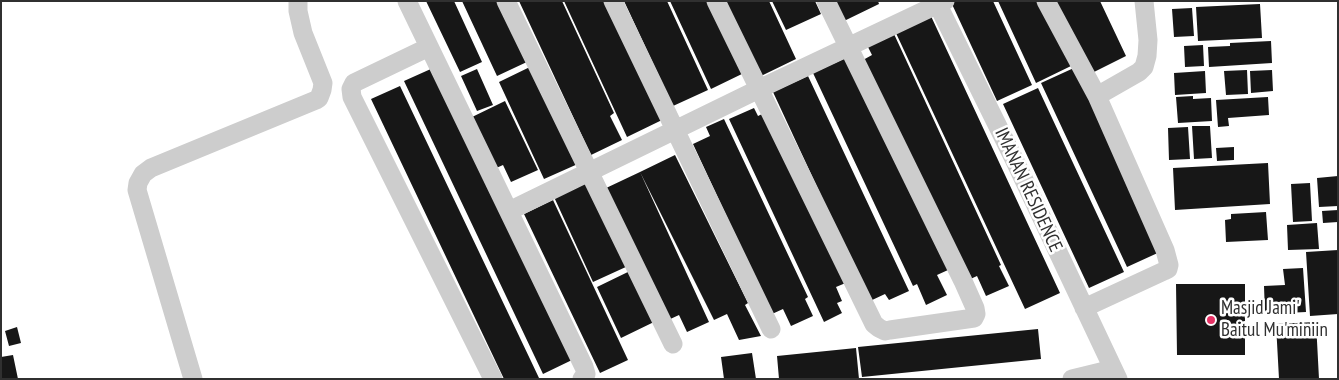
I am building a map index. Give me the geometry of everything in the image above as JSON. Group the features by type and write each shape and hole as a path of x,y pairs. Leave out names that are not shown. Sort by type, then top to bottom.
{"street":[{"path":"193,379 137,190 138,183 143,174 151,168 319,98 323,83 303,33 298,11 298,1"},
{"path":"407,1 584,367 586,374 582,379"},
{"path":"506,1 673,344"},
{"path":"614,1 674,130 771,329"},
{"path":"716,1 874,324 885,331 974,318 976,314 975,308 963,281 826,1"},
{"path":"1046,1 1097,96 1165,250 1169,265 1168,269 1084,308"},
{"path":"1097,96 1139,72 1144,67 1148,40 1144,1"},
{"path":"508,211 939,2"},
{"name":"IMANAN RESIDENCE","path":"939,2 1115,374"},
{"path":"429,47 354,83 352,96 493,379"},
{"path":"1072,379 1115,374"}],"building":[{"path":"426,1 454,1 482,62 460,72"},
{"path":"462,1 504,1 529,61 497,76"},
{"path":"519,1 562,1 614,113 610,116 622,140 591,155"},
{"path":"564,1 607,1 662,120 627,137"},
{"path":"624,1 667,1 708,90 673,106"},
{"path":"670,1 712,1 746,72 711,89"},
{"path":"726,1 769,1 796,59 761,76"},
{"path":"772,1 815,1 821,14 786,30"},
{"path":"835,1 878,1 879,4 844,21"},
{"path":"993,1 1032,85 997,101 951,2"},
{"path":"998,1 1041,1 1071,66 1036,83"},
{"path":"1056,1 1100,1 1126,56 1092,73"},
{"path":"1260,4 1262,38 1198,41 1196,7"},
{"path":"1192,8 1194,36 1174,37 1172,9"},
{"path":"930,14 1060,293 1025,309 895,31"},
{"path":"894,34 1009,286 986,296 977,276 966,281 863,60 872,55 868,47"},
{"path":"1271,41 1272,63 1209,67 1208,47 1230,46 1230,43"},
{"path":"1203,45 1204,66 1185,67 1184,46"},
{"path":"848,57 948,270 937,275 947,295 926,305 917,284 913,286 813,73"},
{"path":"534,65 580,163 544,179 499,82"},
{"path":"1076,67 1162,251 1127,267 1041,83"},
{"path":"433,68 572,360 543,374 404,81"},
{"path":"477,69 493,105 477,111 461,76"},
{"path":"1247,70 1248,94 1226,95 1224,71"},
{"path":"1272,70 1273,91 1251,93 1250,71"},
{"path":"1205,71 1206,93 1175,95 1174,73"},
{"path":"808,76 909,291 889,300 885,294 870,301 773,92"},
{"path":"400,86 539,378 537,379 504,379 371,99"},
{"path":"1038,88 1124,272 1089,288 1003,104"},
{"path":"1193,96 1193,99 1211,98 1212,121 1178,123 1176,97"},
{"path":"1268,97 1269,115 1228,118 1229,126 1218,127 1216,100"},
{"path":"505,101 538,170 511,182 503,165 494,169 470,118"},
{"path":"754,108 758,116 768,111 848,282 836,287 842,301 837,303 842,313 824,322 729,119"},
{"path":"724,119 808,297 805,299 813,316 791,326 783,309 772,314 693,144 710,136 706,127"},
{"path":"1192,126 1210,126 1212,158 1194,159"},
{"path":"1188,127 1190,159 1169,160 1168,128"},
{"path":"1234,147 1234,160 1217,161 1216,148"},
{"path":"675,155 748,303 745,305 761,336 739,340 727,314 714,320 640,172"},
{"path":"1268,163 1270,204 1175,210 1173,168"},
{"path":"640,172 709,322 687,332 679,315 666,321 604,189"},
{"path":"1338,176 1338,206 1319,207 1317,178"},
{"path":"589,181 628,266 593,282 554,197"},
{"path":"1310,183 1312,221 1293,222 1291,184"},
{"path":"553,200 628,360 600,373 524,214"},
{"path":"1338,210 1338,222 1323,223 1322,211"},
{"path":"1266,212 1268,240 1226,242 1225,220 1231,219 1231,214"},
{"path":"1317,223 1319,249 1288,250 1287,225"},
{"path":"1338,250 1338,314 1310,316 1306,252"},
{"path":"1303,268 1306,312 1265,314 1264,286 1285,285 1283,269"},
{"path":"632,270 656,321 621,338 597,287"},
{"name":"Masjid Jami' Baitul Mu'miniin","path":"1176,284 1245,284 1245,355 1177,355"},
{"path":"1316,322 1319,379 1279,379 1276,324"},
{"path":"17,327 21,343 9,346 5,331"},
{"path":"1038,329 1041,359 862,377 858,347"},
{"path":"856,348 859,379 779,379 777,356"},
{"path":"752,353 756,379 724,379 721,357"},
{"path":"13,355 18,379 1,379 1,357"}],"place":[{"name":"Masjid Jami' Baitul Mu'miniin","path":"1211,320"}]}
